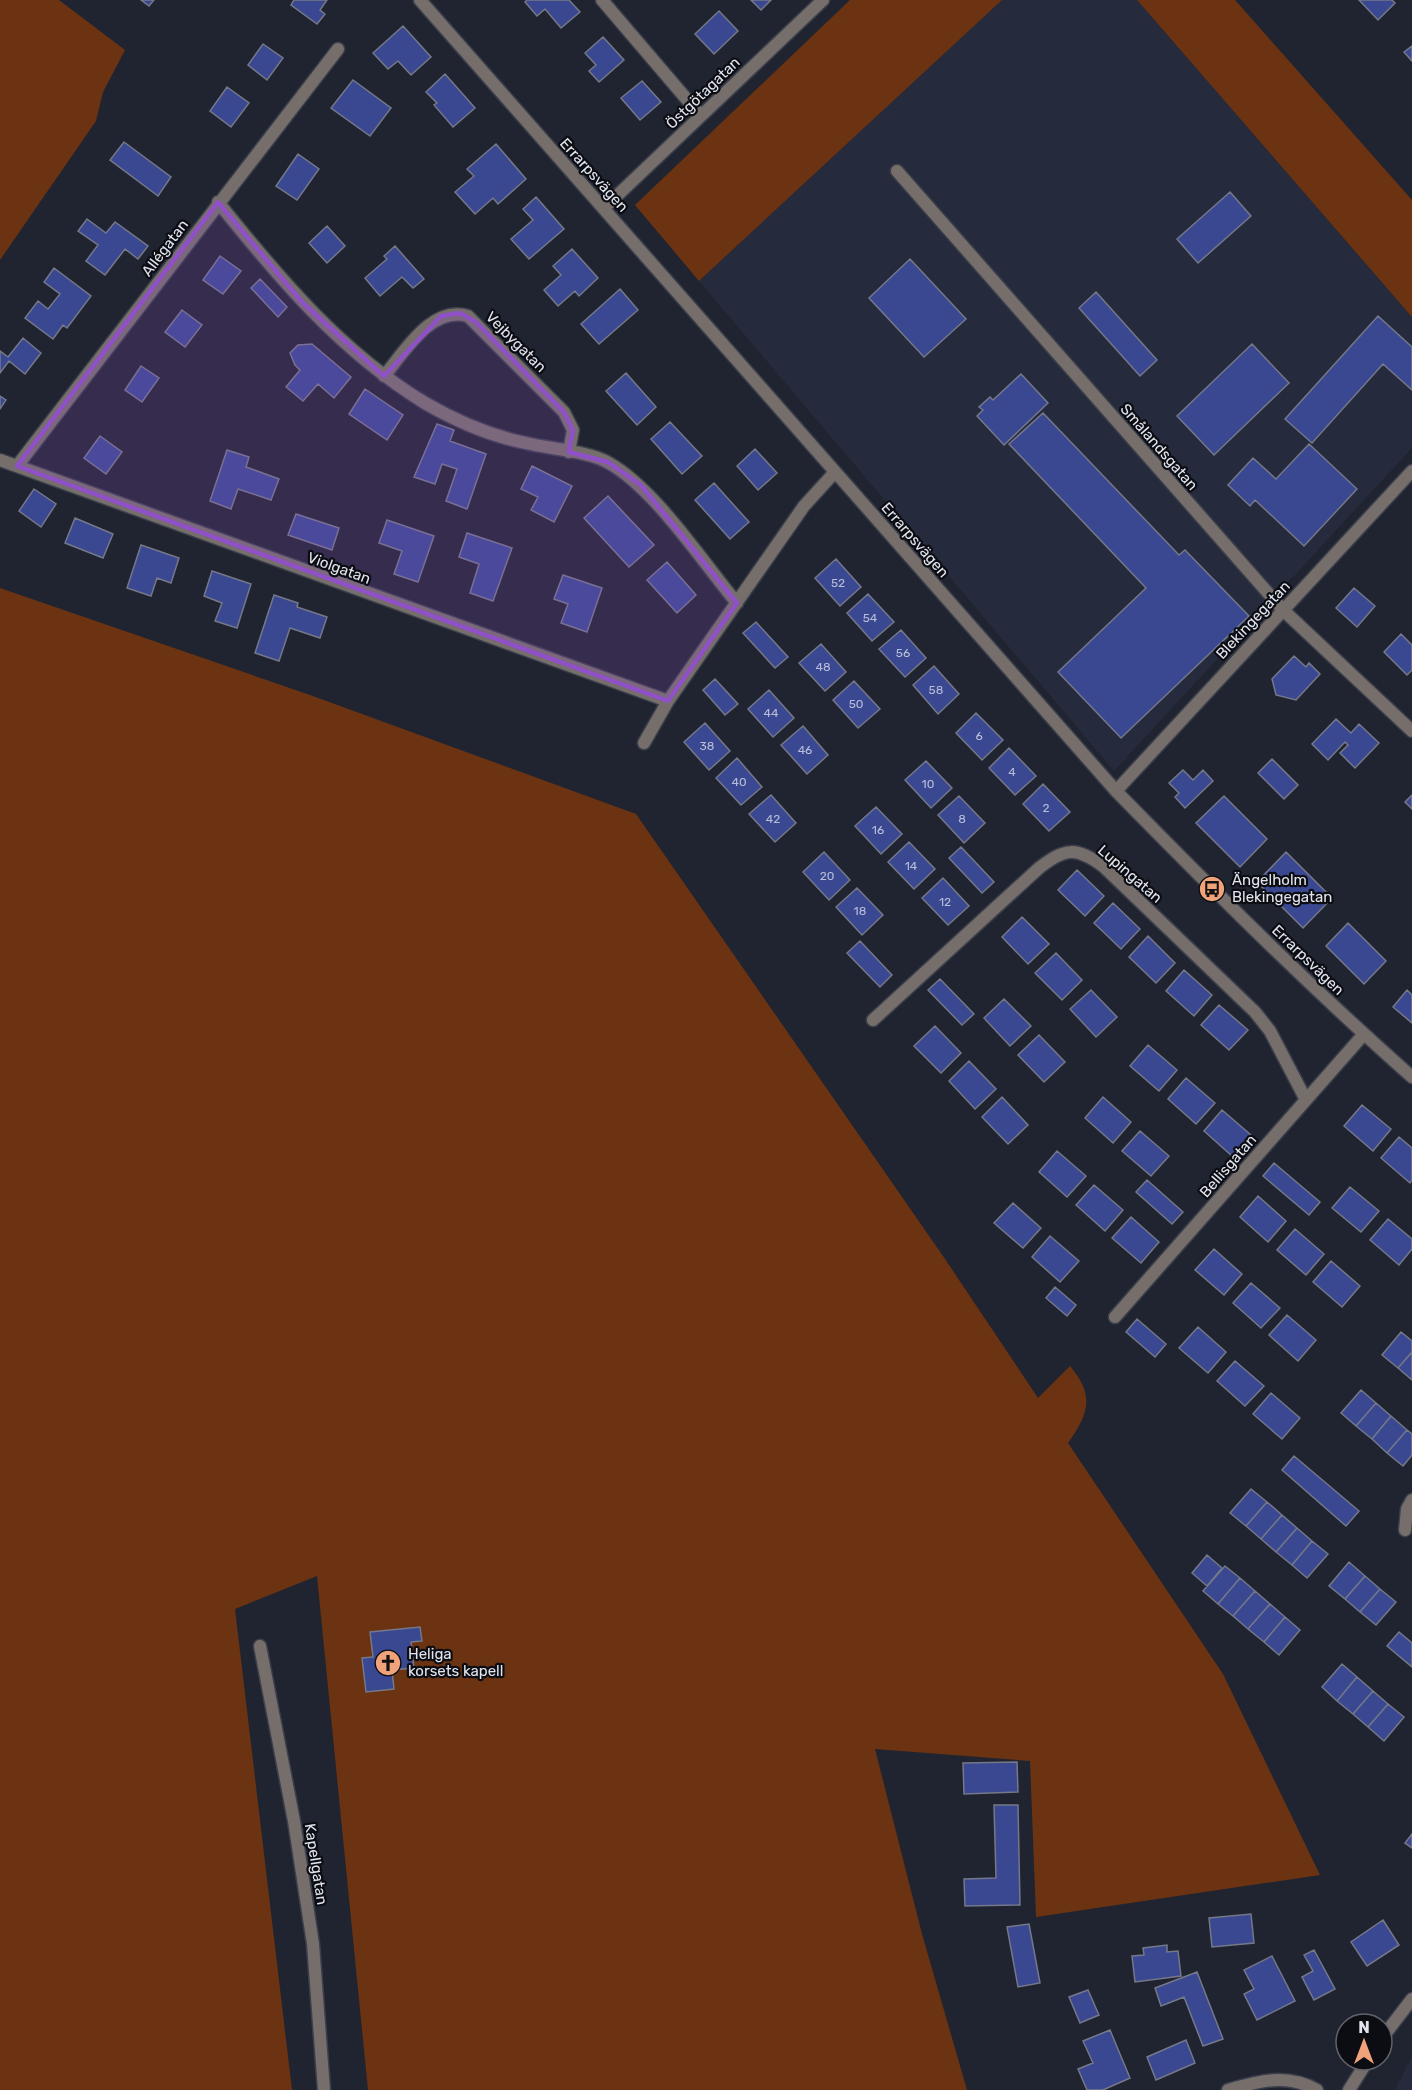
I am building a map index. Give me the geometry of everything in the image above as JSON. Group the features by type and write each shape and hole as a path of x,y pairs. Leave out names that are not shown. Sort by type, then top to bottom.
{"street":[{"name":"Errarpsvägen","path":"420,0 1116,791 1212,889 1412,1077"},
{"path":"602,0 701,116"},
{"name":"Östgötagatan","path":"604,208 822,0"},
{"name":"Allégatan","path":"17,466 338,49"},
{"name":"Smålandsgatan","path":"897,171 1283,610 1412,731"},
{"path":"218,202 296,296 348,346 384,376 426,403 476,428 524,443 608,462 641,485 736,603"},
{"name":"Vejbygatan","path":"384,376 416,339 441,316 451,313 468,316 564,412 573,430 569,452"},
{"name":"Violgatan","path":"0,460 668,701"},
{"name":"Blekingegatan","path":"1116,791 1412,471"},
{"path":"644,743 668,701 804,506 835,472"},
{"name":"Lupingatan","path":"873,1020 1039,868 1060,853 1076,852 1104,867 1256,1012 1270,1030 1306,1100"},
{"name":"Bellisgatan","path":"1115,1317 1364,1034"},
{"path":"1405,1530 1407,1509 1412,1500"},
{"name":"Kapellgatan","path":"260,1646 294,1821 311,1933 324,2090"},
{"path":"1394,2022 1412,1999"},
{"path":"1349,2090 1360,2072"},
{"path":"1228,2090 1270,2079 1304,2083 1317,2090"}],"highlighted area":[{"path":"218,202 303,303 384,376 441,316 460,313 476,322 564,412 573,430 569,452 608,462 641,485 737,603 668,701 17,466"}],"shaded area":[{"path":"0,0 59,0 125,50 103,92 96,121 0,260"},
{"path":"850,0 1002,0 699,281 635,205"},
{"path":"1002,0 1137,0 1412,317 1412,448 1114,771 699,281"},
{"path":"1137,0 1235,0 1412,200 1412,317"},
{"path":"0,588 310,695 636,814 943,1256 1038,1398 1070,1366 1078,1377 1086,1396 1086,1404 1081,1423 1068,1443 1223,1674 1320,1875 1036,1917 1030,1761 875,1749 922,1934 967,2090 368,2090 317,1576 235,1609 292,2090 0,2090"},
{"path":"1412,2056 1412,2090 1395,2090"}],"building":[{"path":"141,0 154,0 149,6"},
{"path":"294,0 327,0 320,10 325,14 317,24 291,5"},
{"path":"527,0 569,0 580,12 561,28 545,9 537,16 525,2"},
{"path":"751,0 771,0 761,10"},
{"path":"1359,0 1392,0 1395,3 1378,20"},
{"path":"719,11 738,31 714,54 695,34"},
{"path":"403,26 431,57 411,75 398,61 388,69 373,53"},
{"path":"603,37 624,60 599,82 589,71 596,65 585,53"},
{"path":"263,44 283,58 267,80 248,65"},
{"path":"1412,46 1412,61 1404,52"},
{"path":"445,74 475,108 453,127 434,105 437,103 426,92"},
{"path":"353,80 391,108 370,136 331,108"},
{"path":"642,81 661,102 640,120 621,98"},
{"path":"227,87 249,103 231,127 210,111"},
{"path":"124,142 171,177 158,196 110,160"},
{"path":"496,144 526,179 498,204 493,198 475,214 455,192 474,176 467,169"},
{"path":"298,154 319,169 297,200 276,186"},
{"path":"1230,192 1251,216 1198,263 1177,239"},
{"path":"536,197 564,229 529,259 511,239 533,220 523,209"},
{"path":"87,219 106,233 115,222 148,246 138,259 125,249 105,275 86,261 98,245 78,231"},
{"path":"327,226 345,246 327,263 309,243"},
{"path":"395,246 424,279 413,288 402,277 380,296 365,278 387,259 384,256"},
{"path":"572,249 598,278 579,296 575,291 558,306 544,290 561,275 553,266"},
{"path":"220,256 241,271 223,294 203,280"},
{"path":"910,259 966,319 924,357 869,298"},
{"path":"54,268 91,296 67,328 63,325 53,339 25,318 38,301 48,309 60,294 44,282"},
{"path":"260,279 287,307 278,317 251,288"},
{"path":"620,289 638,310 599,344 581,324"},
{"path":"1096,292 1157,360 1140,376 1079,308"},
{"path":"182,310 202,325 185,347 165,332"},
{"path":"1378,316 1412,347 1412,390 1383,364 1312,443 1285,419"},
{"path":"23,338 41,353 25,374 9,361 0,373 0,351 8,357"},
{"path":"312,344 351,377 334,398 318,384 303,401 286,387 300,370 290,353 298,345"},
{"path":"1252,344 1289,383 1214,455 1177,416"},
{"path":"141,366 159,378 142,402 125,390"},
{"path":"626,373 656,407 637,425 606,391"},
{"path":"1021,374 1048,403 1004,445 977,416 983,410 979,407 990,397 993,400"},
{"path":"365,389 403,415 387,440 349,414"},
{"path":"0,396 6,400 0,409"},
{"path":"1043,413 1179,555 1185,550 1249,616 1121,738 1058,672 1146,588 1009,444"},
{"path":"670,422 702,456 682,474 651,439"},
{"path":"437,424 454,430 450,441 486,454 467,509 446,501 457,469 442,464 435,484 414,477"},
{"path":"100,436 122,452 106,474 84,458"},
{"path":"1309,444 1357,489 1304,546 1255,500 1250,506 1228,485 1253,458 1276,479"},
{"path":"755,449 777,473 758,490 737,466"},
{"path":"227,450 249,457 246,467 279,479 271,500 238,489 231,509 210,501"},
{"path":"532,466 572,486 554,522 531,510 538,497 521,489"},
{"path":"714,483 749,522 730,539 695,500"},
{"path":"34,489 56,504 41,527 19,511"},
{"path":"608,496 654,545 629,567 584,518"},
{"path":"296,514 339,528 332,550 288,535"},
{"path":"75,518 113,534 103,558 65,543"},
{"path":"387,520 434,536 418,582 394,574 402,551 379,543"},
{"path":"467,533 512,548 493,601 470,593 479,564 459,557"},
{"path":"141,545 179,558 171,583 157,578 151,596 127,588"},
{"path":"836,559 861,587 840,606 815,578"},
{"path":"667,562 696,595 677,613 647,580"},
{"path":"212,571 251,584 237,628 215,621 222,603 204,596"},
{"path":"563,575 602,588 587,632 561,623 568,604 554,599"},
{"path":"1354,588 1375,606 1357,627 1336,608"},
{"path":"868,594 894,622 872,641 847,613"},
{"path":"274,595 298,603 297,607 327,617 320,638 290,628 279,661 255,653"},
{"path":"756,622 788,657 775,668 743,633"},
{"path":"901,630 926,658 905,677 879,649"},
{"path":"1401,634 1412,645 1412,670 1407,675 1384,652"},
{"path":"821,644 846,672 825,691 799,663"},
{"path":"1294,656 1306,667 1309,663 1320,674 1296,700 1276,695 1272,679"},
{"path":"934,666 959,694 938,714 913,685"},
{"path":"715,679 738,704 725,715 703,690"},
{"path":"854,681 880,709 858,728 833,700"},
{"path":"769,690 794,718 773,737 748,709"},
{"path":"976,713 1003,740 982,760 956,733"},
{"path":"1336,719 1351,733 1359,724 1379,743 1355,768 1340,753 1348,745 1345,742 1328,760 1312,744"},
{"path":"705,723 730,751 709,770 684,742"},
{"path":"803,726 828,755 807,774 781,745"},
{"path":"1009,748 1036,776 1015,795 989,768"},
{"path":"737,758 762,787 741,805 716,778"},
{"path":"1272,759 1298,785 1284,799 1258,773"},
{"path":"926,761 952,788 931,808 905,780"},
{"path":"1183,770 1193,780 1203,770 1213,781 1185,808 1175,797 1179,793 1169,783"},
{"path":"1043,784 1070,812 1049,831 1023,804"},
{"path":"771,795 796,823 775,842 749,814"},
{"path":"1412,795 1412,809 1405,802"},
{"path":"959,796 985,823 964,843 938,815"},
{"path":"1224,796 1267,839 1240,867 1196,823"},
{"path":"876,807 902,834 881,854 855,826"},
{"path":"909,842 935,869 914,889 888,862"},
{"path":"961,847 994,882 982,893 949,858"},
{"path":"824,852 850,880 829,900 803,872"},
{"path":"1286,852 1332,898 1303,928 1257,882"},
{"path":"1077,870 1104,896 1085,916 1058,890"},
{"path":"943,878 969,906 948,925 922,898"},
{"path":"857,888 883,915 862,935 836,907"},
{"path":"1113,903 1140,929 1121,949 1094,923"},
{"path":"1022,917 1049,944 1028,964 1002,937"},
{"path":"1348,923 1386,961 1364,984 1326,946"},
{"path":"1148,936 1175,963 1156,983 1129,957"},
{"path":"860,941 892,975 880,987 847,953"},
{"path":"1056,953 1082,980 1062,1000 1035,973"},
{"path":"1184,970 1212,995 1194,1016 1166,991"},
{"path":"940,979 974,1014 962,1025 928,990"},
{"path":"1091,990 1117,1017 1096,1037 1070,1009"},
{"path":"1407,990 1412,995 1412,1023 1393,1007"},
{"path":"1004,999 1031,1026 1010,1046 984,1018"},
{"path":"1219,1005 1248,1030 1229,1050 1201,1025"},
{"path":"935,1026 961,1053 941,1073 914,1046"},
{"path":"1039,1035 1065,1062 1044,1082 1018,1055"},
{"path":"1148,1045 1177,1070 1159,1091 1130,1066"},
{"path":"969,1061 996,1089 975,1109 949,1081"},
{"path":"1186,1078 1215,1103 1196,1124 1168,1099"},
{"path":"1002,1097 1028,1125 1008,1144 982,1117"},
{"path":"1103,1097 1131,1122 1113,1143 1085,1118"},
{"path":"1362,1105 1391,1129 1373,1151 1344,1126"},
{"path":"1222,1110 1251,1135 1232,1156 1204,1131"},
{"path":"1140,1131 1169,1156 1151,1176 1122,1151"},
{"path":"1399,1137 1412,1148 1412,1180 1410,1183 1381,1158"},
{"path":"1057,1151 1086,1176 1067,1197 1039,1172"},
{"path":"1274,1163 1320,1202 1309,1215 1263,1176"},
{"path":"1147,1180 1183,1212 1172,1224 1136,1192"},
{"path":"1094,1185 1123,1210 1105,1231 1076,1205"},
{"path":"1350,1187 1379,1211 1361,1232 1332,1208"},
{"path":"1258,1196 1286,1221 1268,1242 1240,1217"},
{"path":"1013,1203 1041,1228 1023,1248 994,1223"},
{"path":"1131,1217 1159,1242 1141,1263 1112,1238"},
{"path":"1388,1219 1412,1239 1412,1249 1399,1265 1370,1240"},
{"path":"1295,1229 1324,1254 1306,1275 1277,1250"},
{"path":"1050,1236 1079,1261 1060,1282 1032,1257"},
{"path":"1214,1249 1242,1274 1224,1295 1195,1270"},
{"path":"1331,1261 1360,1286 1342,1307 1313,1282"},
{"path":"1251,1283 1280,1308 1261,1328 1233,1303"},
{"path":"1055,1287 1076,1305 1067,1316 1046,1298"},
{"path":"1287,1315 1316,1340 1298,1361 1269,1335"},
{"path":"1137,1319 1166,1344 1155,1357 1126,1332"},
{"path":"1198,1327 1226,1352 1208,1373 1179,1348"},
{"path":"1401,1332 1412,1341 1412,1352 1398,1368 1382,1355"},
{"path":"1412,1352 1412,1380 1398,1368"},
{"path":"1235,1361 1264,1386 1245,1406 1217,1381"},
{"path":"1361,1390 1376,1403 1356,1426 1341,1413"},
{"path":"1271,1393 1300,1418 1282,1439 1253,1414"},
{"path":"1376,1403 1391,1416 1372,1439 1356,1426"},
{"path":"1391,1416 1407,1430 1387,1453 1372,1439"},
{"path":"1407,1430 1412,1434 1412,1455 1403,1466 1387,1453"},
{"path":"1294,1456 1359,1511 1346,1526 1282,1470"},
{"path":"1251,1489 1267,1502 1246,1526 1230,1513"},
{"path":"1267,1502 1282,1515 1261,1539 1246,1526"},
{"path":"1282,1515 1297,1528 1276,1552 1261,1539"},
{"path":"1297,1528 1312,1541 1292,1565 1276,1552"},
{"path":"1312,1541 1328,1554 1307,1578 1292,1565"},
{"path":"1207,1555 1222,1568 1207,1586 1192,1573"},
{"path":"1349,1562 1365,1576 1345,1599 1329,1586"},
{"path":"1225,1566 1240,1578 1218,1604 1203,1591"},
{"path":"1365,1576 1380,1589 1360,1612 1345,1599"},
{"path":"1240,1578 1255,1591 1233,1616 1218,1604"},
{"path":"1380,1589 1396,1602 1376,1625 1360,1612"},
{"path":"1255,1591 1270,1604 1248,1629 1233,1616"},
{"path":"1270,1604 1285,1617 1264,1642 1248,1629"},
{"path":"1285,1617 1300,1630 1279,1655 1264,1642"},
{"name":"Heliga korsets kapell","path":"420,1627 422,1641 411,1642 414,1668 392,1670 394,1689 366,1692 362,1658 373,1657 370,1632"},
{"path":"1399,1632 1412,1643 1412,1667 1387,1646"},
{"path":"1342,1664 1357,1677 1337,1701 1322,1687"},
{"path":"1357,1677 1373,1691 1353,1714 1337,1701"},
{"path":"1373,1691 1388,1704 1368,1727 1353,1714"},
{"path":"1388,1704 1404,1717 1384,1741 1368,1727"},
{"path":"1017,1762 1018,1792 964,1794 963,1763"},
{"path":"994,1805 1018,1805 1020,1905 965,1906 964,1879 996,1878"},
{"path":"1412,1834 1412,1848 1405,1843"},
{"path":"1251,1914 1254,1943 1212,1947 1209,1918"},
{"path":"1383,1920 1399,1945 1367,1966 1351,1942"},
{"path":"1029,1924 1040,1983 1018,1987 1007,1927"},
{"path":"1167,1945 1167,1952 1178,1951 1181,1976 1135,1982 1132,1956 1144,1955 1143,1948"},
{"path":"1314,1950 1335,1989 1314,2000 1302,1977 1313,1971 1304,1955"},
{"path":"1272,1956 1295,2001 1257,2020 1244,1994 1254,1989 1244,1970"},
{"path":"1197,1972 1223,2039 1203,2046 1184,1997 1161,2006 1155,1988"},
{"path":"1088,1990 1099,2015 1080,2023 1069,1997"},
{"path":"1110,2030 1130,2078 1103,2090 1087,2090 1078,2069 1093,2063 1083,2041"},
{"path":"1186,2040 1195,2063 1156,2080 1147,2057"}],"place":[{"name":"Ängelholm Blekingegatan","path":"1212,889"},
{"name":"Heliga korsets kapell","path":"388,1663"}]}
